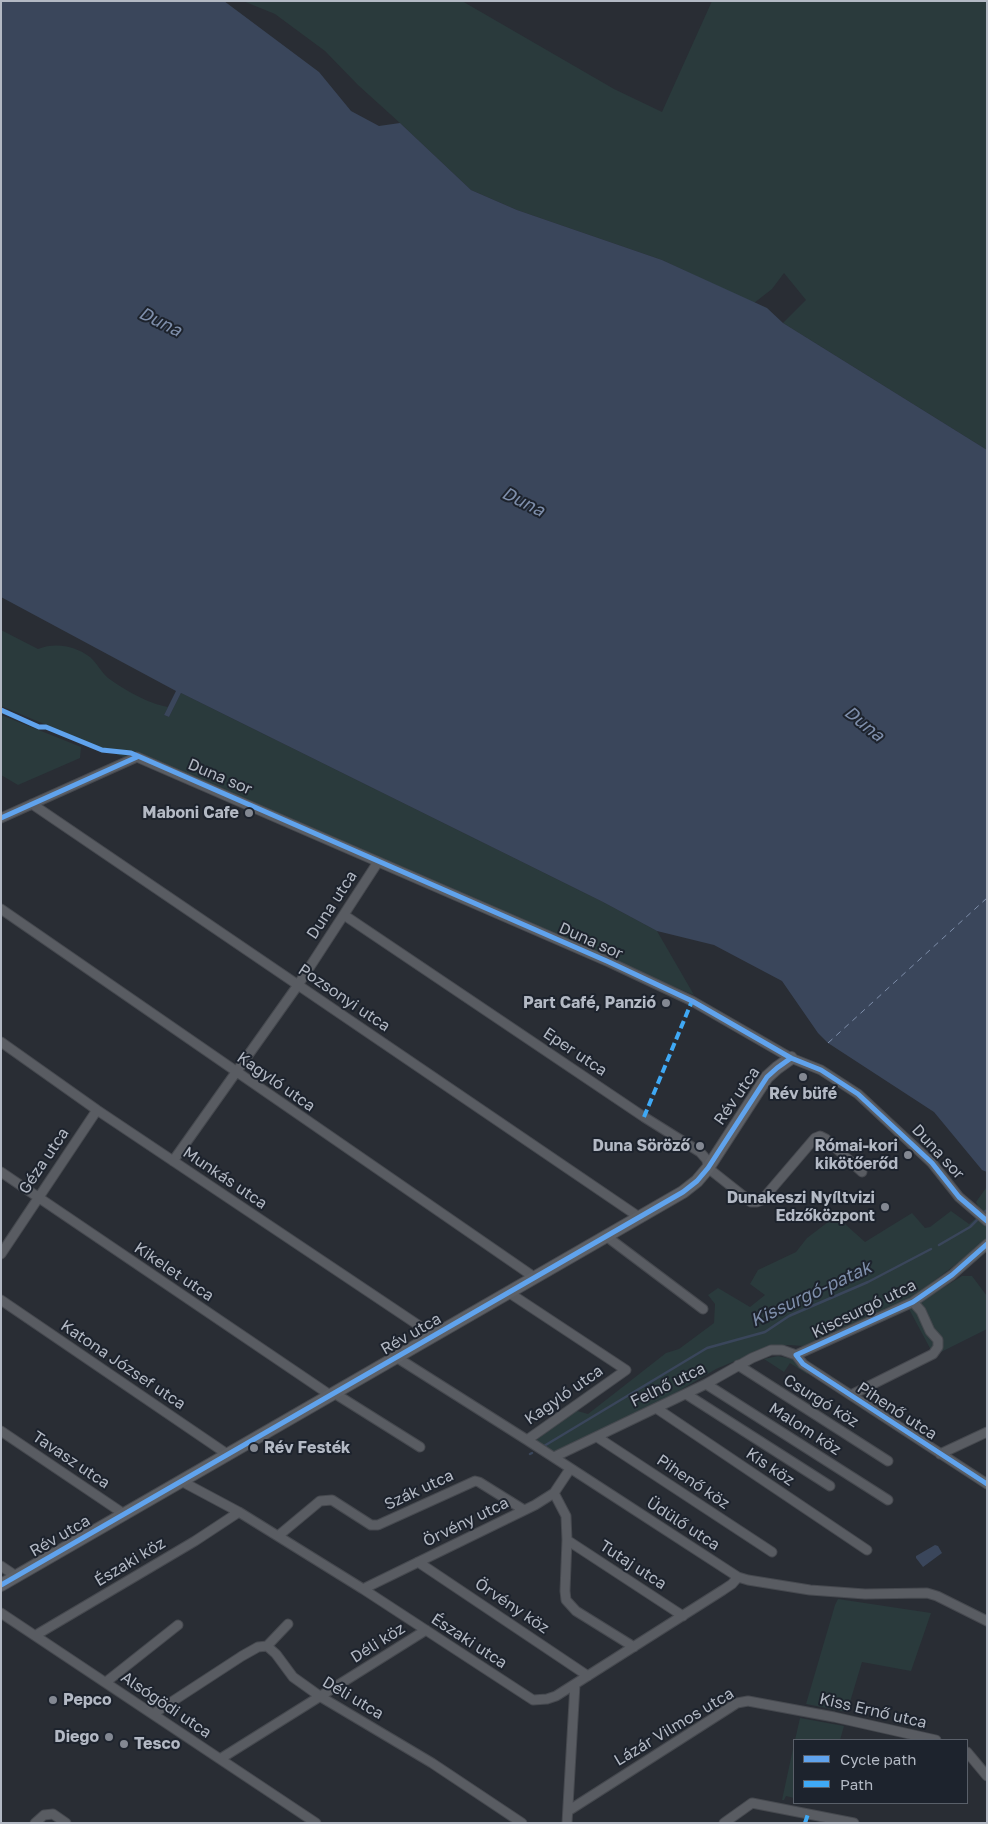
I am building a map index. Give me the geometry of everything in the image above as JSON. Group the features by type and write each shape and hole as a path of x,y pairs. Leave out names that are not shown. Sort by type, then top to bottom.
{"street":[{"name":"Duna sor","path":"32,804 137,757 600,958 692,1001 791,1058 821,1070 858,1094 932,1164 959,1197 986,1220"},
{"path":"1,818 32,804"},
{"name":"Pozsonyi utca","path":"32,804 639,1217"},
{"name":"Duna utca","path":"173,1161 298,985 378,862"},
{"name":"Kagyló utca","path":"1,909 534,1277"},
{"name":"Eper utca","path":"344,915 693,1148 707,1160 708,1168 751,1202 762,1200 815,1138 820,1136 826,1138 862,1172"},
{"name":"Munkás utca","path":"1,1042 97,1110 433,1335"},
{"name":"Rév utca","path":"1,1585 682,1192 697,1181 708,1168 767,1078 791,1058"},
{"name":"Géza utca","path":"1,1254 37,1197 97,1110"},
{"name":"Kikelet utca","path":"1,1172 332,1394"},
{"path":"606,1236 704,1310"},
{"name":"Kiscsurgó utca","path":"796,1355 913,1302 952,1275 987,1244"},
{"name":"Kagyló utca","path":"508,1292 626,1370 527,1440"},
{"name":"Katona József utca","path":"1,1300 227,1454"},
{"path":"851,1396 934,1354 938,1347 938,1340 930,1331 921,1311 913,1302"},
{"name":"Felhő utca","path":"554,1457 686,1394 738,1365 771,1350 782,1350 796,1355"},
{"name":"Pihenő utca","path":"796,1355 803,1364 987,1484"},
{"name":"Üdülő utca","path":"396,1357 738,1577 810,1590 865,1594 927,1593 937,1596 987,1621"},
{"name":"Csurgó köz","path":"738,1365 888,1461"},
{"name":"Malom köz","path":"706,1384 888,1500"},
{"path":"332,1394 420,1447"},
{"path":"686,1394 830,1486"},
{"name":"Kis köz","path":"656,1408 867,1550"},
{"name":"Tavasz utca","path":"1,1430 124,1514"},
{"path":"940,1454 987,1432"},
{"name":"Pihenő köz","path":"597,1437 772,1552"},
{"name":"Örvény utca","path":"363,1589 524,1510 554,1493 570,1469"},
{"name":"Északi utca","path":"181,1481 239,1512 278,1536 533,1700 547,1699 575,1684 732,1584 738,1577"},
{"name":"Szák utca","path":"278,1536 320,1501 332,1500 371,1525 378,1525 475,1481 480,1482 524,1510"},
{"path":"554,1493 566,1516 566,1600 576,1611 634,1647"},
{"name":"Északi köz","path":"36,1636 195,1541 239,1512"},
{"name":"Tutaj utca","path":"567,1540 683,1616"},
{"name":"Örvény köz","path":"418,1562 588,1676"},
{"path":"1,1566 16,1576"},
{"name":"Alsógödi utca","path":"1,1613 314,1822"},
{"path":"153,1714 242,1656 258,1647 268,1646 288,1624"},
{"path":"106,1682 178,1625"},
{"name":"Déli köz","path":"220,1759 426,1630"},
{"name":"Déli utca","path":"268,1646 293,1677 321,1697 432,1763 522,1823"},
{"path":"567,1823 575,1684"},
{"name":"Lázár Vilmos utca","path":"568,1811 737,1703 758,1702 804,1710"},
{"name":"Kiss Ernő utca","path":"804,1710 932,1739"},
{"path":"968,1753 987,1776"},
{"path":"724,1823 752,1803 854,1823"},
{"path":"35,1823 44,1815 53,1814 66,1823"}],"shaded area":[{"path":"243,1 462,1 614,89 662,112 712,1 987,1 987,450 783,323 806,300 784,273 772,289 754,303 662,260 517,210 471,190 358,85 325,51 275,14"},
{"path":"1,630 38,649 65,646 84,653 92,659 108,678 121,687 136,696 168,707 164,715 169,717 181,693 603,902 657,931 694,995 1,706"},
{"path":"1,715 81,747 80,758 18,785 1,775"},
{"path":"986,1188 987,1238 914,1296 866,1320 803,1346 771,1346 716,1369 667,1398 550,1454 534,1442 574,1410 588,1414 666,1353 679,1349 714,1323 715,1304 708,1295 718,1288 750,1307 765,1295 750,1284 758,1270 796,1252 807,1238 836,1216 865,1242 912,1213 925,1228 930,1227 951,1211 969,1224 975,1219 979,1208 976,1202"},
{"path":"962,1276 972,1276 987,1296 987,1329 935,1355 909,1309"},
{"path":"778,1356 792,1359 809,1372 807,1374 790,1363 784,1372 764,1359"},
{"path":"838,1599 931,1613 911,1671 862,1662 847,1712 806,1704"},
{"path":"800,1718 844,1726 840,1739 795,1739"},
{"path":"793,1749 793,1798 786,1796 782,1800"}],"water":[{"name":"Duna","path":"1,1 224,1 319,72 351,111 379,126 400,123 471,190 517,210 662,260 767,308 783,323 987,450 987,1172 982,1170 934,1112 828,1043 818,1033 782,981 714,945 657,931 603,902 181,693 169,717 164,715 176,691 1,597"},
{"path":"935,1545 938,1546 942,1553 923,1567 916,1556"}],"waterway":[{"path":"982,1214 987,1210"},
{"path":"939,1245 970,1227 979,1218"},
{"name":"Kissurgó-patak","path":"544,1446 707,1348 765,1332 789,1316 868,1282 931,1249"}],"ferry route":[{"path":"828,1043 987,898"}],"marked path":[{"path":"644,1117 692,1001"},
{"path":"805,1823 808,1814"}],"cycle path":[{"path":"1,710 39,727 46,727 102,750 131,753 609,962 692,1001 791,1058 821,1070 858,1094 932,1163 959,1197 987,1221"},
{"path":"1,818 137,757"},
{"path":"1,1585 683,1192 697,1181 708,1168 767,1077 791,1058"},
{"path":"987,1244 952,1275 913,1302 796,1355 803,1364 987,1484"}],"place":[{"name":"Maboni Cafe","path":"249,813"},
{"name":"Part Café, Panzió","path":"666,1003"},
{"name":"Rév büfé","path":"803,1077"},
{"name":"Duna Söröző","path":"700,1146"},
{"name":"Római-kori kikötőerőd","path":"908,1155"},
{"name":"Dunakeszi Nyíltvizi Edzőközpont","path":"885,1207"},
{"name":"Rév Festék","path":"254,1448"},
{"name":"Pepco","path":"53,1700"},
{"name":"Diego","path":"109,1737"},
{"name":"Tesco","path":"124,1744"}]}
